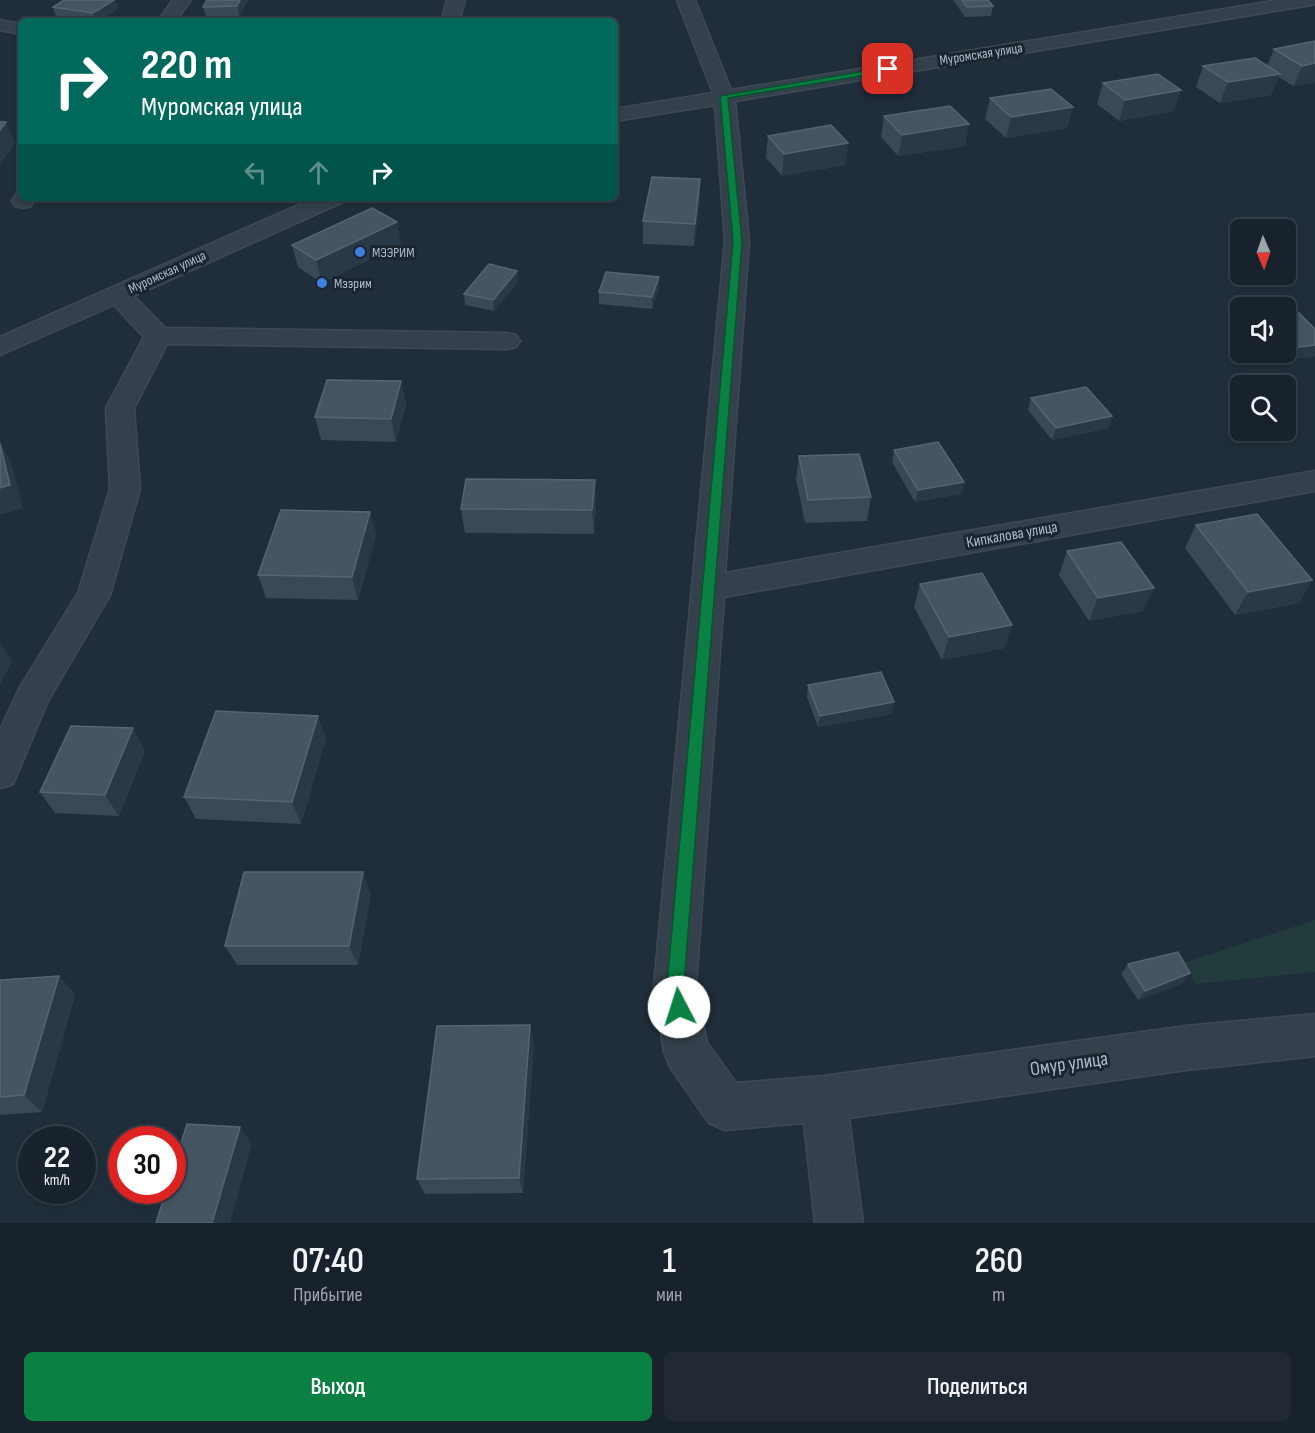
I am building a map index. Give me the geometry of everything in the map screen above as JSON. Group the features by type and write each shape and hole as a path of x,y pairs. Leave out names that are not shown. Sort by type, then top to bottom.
{"street":[{"path":"168,18 182,0"},
{"path":"451,18 456,0"},
{"path":"686,0 724,96 737,242 708,588"},
{"name":"Муромская улица","path":"618,115 1311,0"},
{"path":"0,25 18,28"},
{"name":"Муромская улица","path":"0,347 326,201"},
{"path":"118,295 158,336 507,341"},
{"path":"0,773 32,697 94,595 125,489 120,408 158,336"},
{"name":"Кипкалова улица","path":"708,588 1315,481"},
{"name":"Омур улица","path":"708,588 675,985 686,1052 725,1107 824,1099 1186,1048 1315,1035"},
{"path":"824,1099 838,1223"}],"green space":[{"path":"1315,920 1315,972 1196,984 1184,963"}],"building":[{"path":"64,0 114,0 93,13 53,7"},
{"path":"207,0 240,0 237,6 203,7"},
{"path":"962,0 988,0 993,6 967,7"},
{"path":"1315,41 1315,63 1302,66 1274,49"},
{"path":"1255,58 1280,74 1228,82 1203,66"},
{"path":"1158,74 1181,90 1125,100 1103,83"},
{"path":"1051,89 1073,107 1011,117 990,98"},
{"path":"950,106 969,124 902,135 884,116"},
{"path":"0,122 6,122 0,130"},
{"path":"831,125 848,143 784,154 768,136"},
{"path":"652,177 700,179 695,224 643,221"},
{"path":"372,208 397,222 316,260 292,245"},
{"path":"489,264 517,271 493,300 464,294"},
{"path":"606,272 659,277 652,297 599,292"},
{"path":"1296,311 1315,329 1315,345 1296,347"},
{"path":"327,380 401,381 391,419 315,417"},
{"path":"1086,387 1112,416 1056,428 1031,398"},
{"path":"938,442 964,482 918,490 894,450"},
{"path":"0,444 10,485 0,488"},
{"path":"859,454 871,497 808,500 799,456"},
{"path":"466,479 595,480 592,510 461,509"},
{"path":"281,510 370,512 352,577 258,575"},
{"path":"1257,514 1312,580 1248,592 1196,525"},
{"path":"1121,542 1154,588 1098,598 1067,551"},
{"path":"982,573 1012,625 949,637 920,584"},
{"path":"881,672 894,702 820,716 808,685"},
{"path":"216,711 318,716 292,802 184,797"},
{"path":"71,726 133,728 105,795 40,792"},
{"path":"244,872 363,872 349,946 225,946"},
{"path":"1178,952 1190,973 1145,991 1128,964"},
{"path":"59,976 24,1095 0,1097 0,980"},
{"path":"530,1025 519,1178 417,1179 437,1026"},
{"path":"187,1124 240,1127 212,1223 156,1223 162,1204 186,1204"}],"place":[{"name":"МЭЭРИМ","path":"360,252"},
{"name":"Мээрим","path":"322,283"}],"route":[{"path":"679,1007 675,985 737,242 724,96 888,69"}]}
